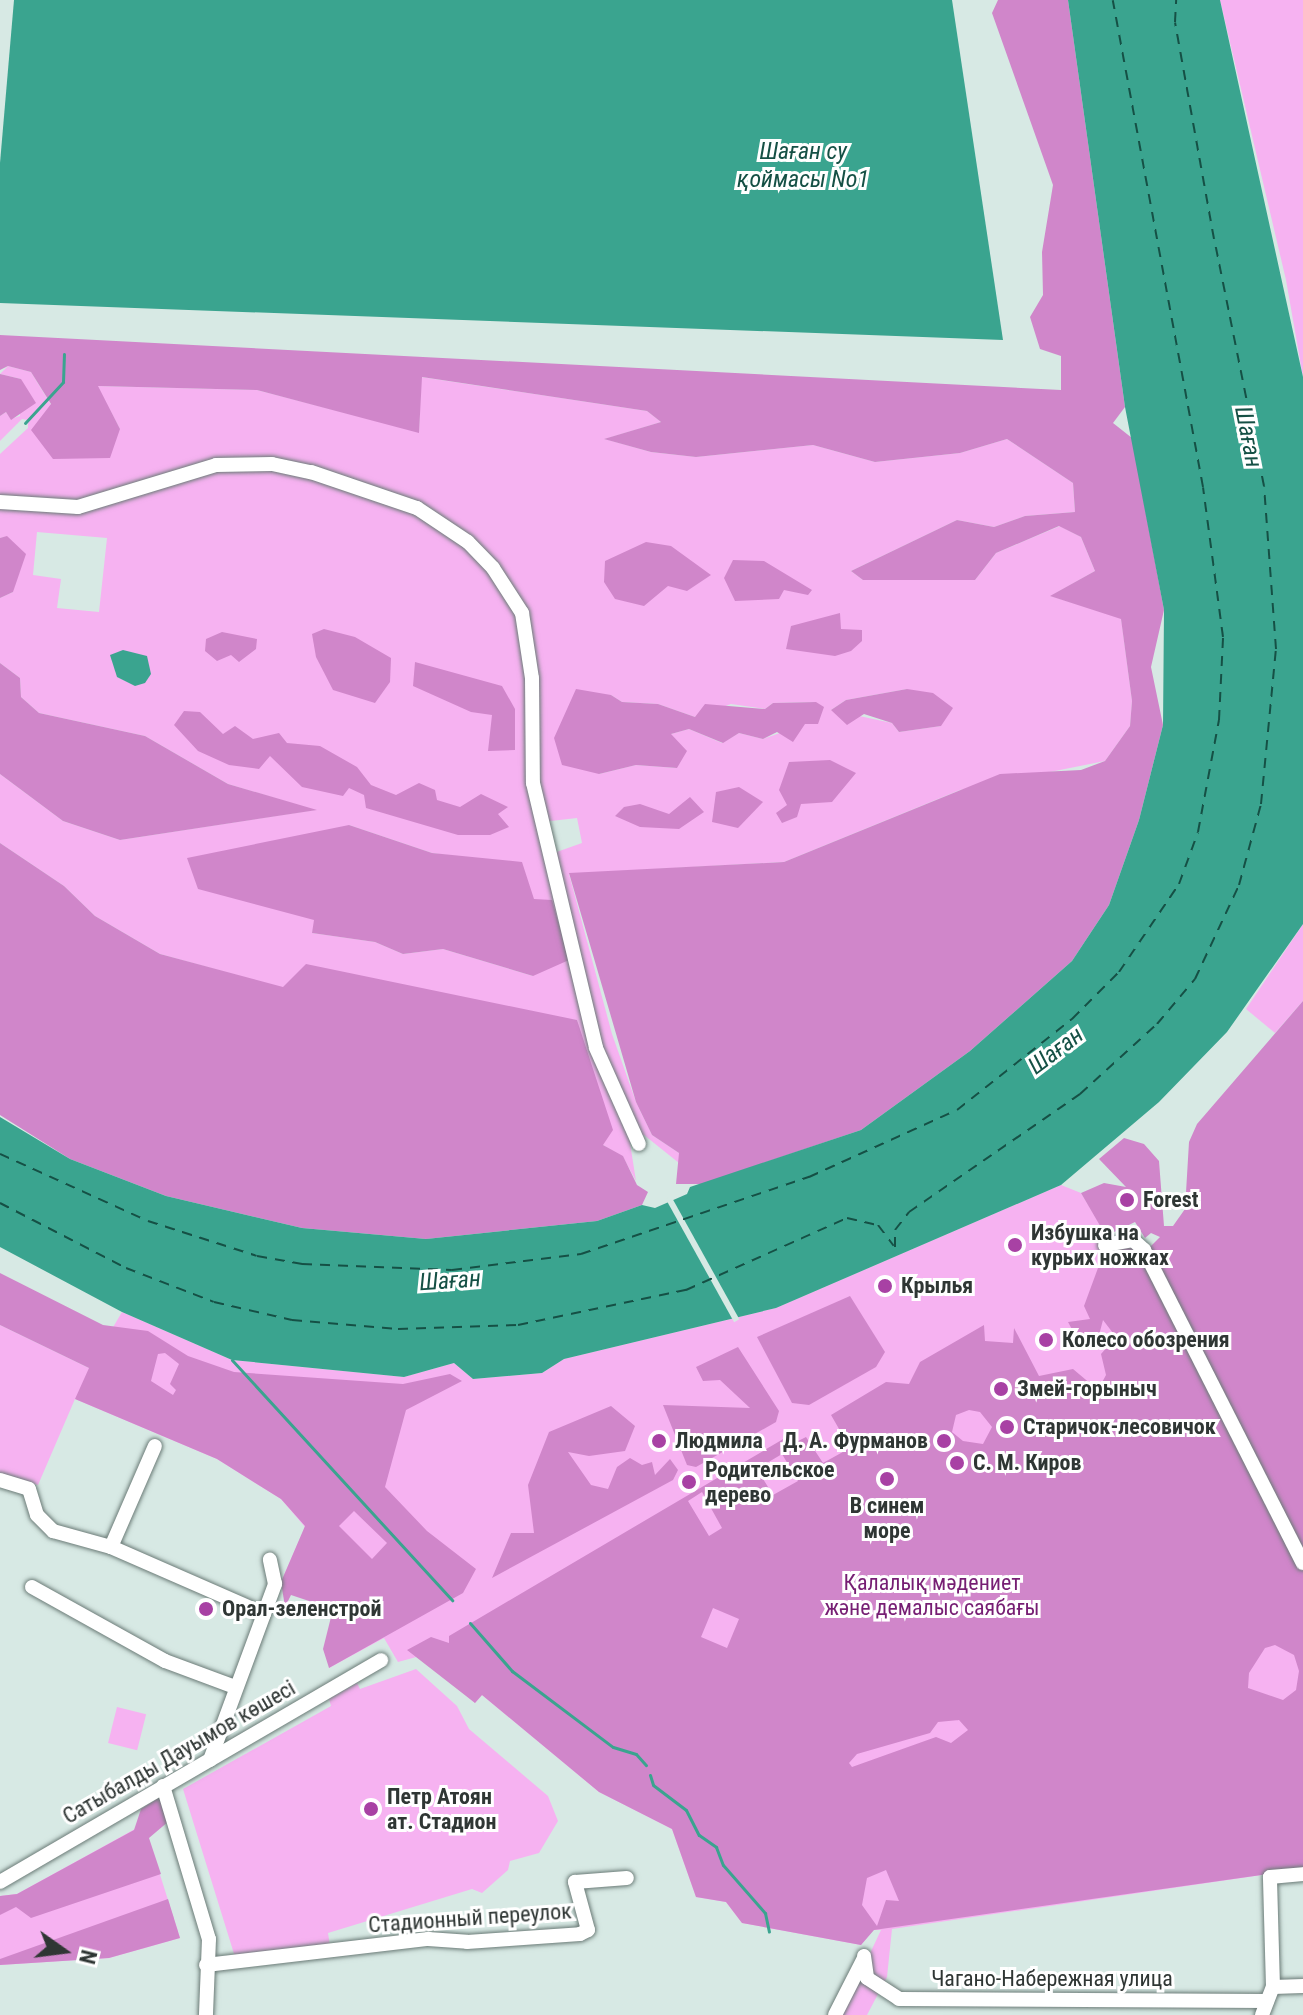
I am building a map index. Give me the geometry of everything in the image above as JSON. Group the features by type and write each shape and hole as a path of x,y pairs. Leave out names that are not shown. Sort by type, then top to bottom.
{"street":[{"path":"0,502 78,507 216,465 272,464 338,480 417,508 468,542 513,594 526,626 535,796 596,1048 639,1144"},
{"path":"1105,1245 1133,1240 1144,1250 1303,1563"},
{"path":"111,1547 155,1446"},
{"path":"0,1480 29,1489 37,1515 53,1531 111,1547 264,1614"},
{"path":"210,1760 275,1584 270,1560"},
{"path":"32,1587 165,1661 235,1687"},
{"name":"Сатыбалды Дауымов көшесі","path":"0,1882 381,1660"},
{"path":"163,1786 209,1939 206,2015"},
{"path":"1267,2001 1270,1877 1303,1874"},
{"name":"Стадионный переулок","path":"206,1965 428,1939 467,1942 580,1934 588,1930 575,1882 627,1878"},
{"name":"Чагано-Набережная улица","path":"835,2015 864,1956 867,1978 899,1999 1050,2009 1267,2001 1303,1986"}],"green space":[{"path":"998,0 1068,0 1125,407 1113,423 1132,438 1164,610 1151,667 1163,725 1139,820 1109,905 1072,961 970,1051 861,1130 702,1184 676,1184 679,1153 652,1135 636,1102 569,873 784,862 1000,774 1081,770 1105,761 1130,726 1132,701 1121,619 1050,596 1095,571 1081,537 1059,526 996,553 975,580 863,580 851,571 957,520 994,527 1025,516 1075,512 1073,483 1007,439 960,453 875,462 813,445 696,457 651,452 604,439 661,422 647,411 422,377 419,433 257,390 98,386 120,429 110,458 53,459 31,430 51,404 31,372 8,366 0,370 0,335 1061,390 1061,356 1040,349 1030,317 1043,295 1042,252 1053,185 992,13"},
{"path":"1220,0 1303,0 1303,377 1286,280"},
{"path":"8,366 31,372 51,405 120,429 97,386 257,390 419,432 421,377 647,411 661,422 605,439 651,452 696,457 813,445 875,462 960,453 1007,439 1073,483 1075,512 1025,516 994,527 957,520 851,571 863,580 975,580 996,553 1060,526 1081,537 1095,571 1051,596 1121,618 1132,701 1130,726 1105,761 960,790 784,862 569,874 612,1034 636,1102 652,1135 679,1153 679,1163 644,1135 630,1143 636,1181 623,1157 603,1145 577,1020 283,988 160,954 95,916 64,886 0,843 0,774 63,821 120,840 314,810 228,784 145,736 39,713 21,697 20,678 0,663 0,598 13,592 7,537 0,538 0,454 28,428 28,420 22,419 0,441 0,416 6,412 11,419 20,416 21,379 0,374","holes":["37,532 107,538 99,612 57,608 61,579 33,575","907,689 941,726 899,732 892,723 831,710 846,700","611,695 622,702 658,704 695,717 731,704 765,709 773,703 815,702 823,708 805,724 763,739 739,733 722,743 689,729 671,734 676,768 636,765 599,774","577,818 582,843 551,854 542,822","349,825 432,853 475,859 534,899 533,976 443,949 403,954 375,942 312,933"]},
{"path":"0,374 21,379 36,403 11,420 6,412 0,416"},
{"path":"7,536 26,554 13,592 0,598 0,538"},
{"path":"646,542 671,546 711,575 687,591 668,586 644,606 615,599 604,582 605,561"},
{"path":"733,560 764,561 812,590 808,595 784,590 779,599 735,601 724,578"},
{"path":"840,613 841,629 862,630 862,641 851,651 835,656 786,649 791,626"},
{"path":"324,629 355,637 391,658 390,682 375,703 333,690 316,657 312,634"},
{"path":"222,632 257,639 256,649 239,662 231,655 217,661 205,651 206,639"},
{"path":"415,662 502,686 515,709 515,750 488,751 492,715 471,712 413,686"},
{"path":"0,663 20,678 21,697 39,713 145,736 228,784 317,810 120,840 63,821 0,774"},
{"path":"576,689 611,695 622,702 658,704 695,717 705,704 765,709 773,703 816,702 824,707 818,724 805,724 793,742 777,732 763,739 739,733 723,743 689,729 671,734 687,751 677,768 636,765 599,774 562,765 554,738"},
{"path":"907,689 933,693 953,708 941,726 899,732 892,723 864,714 847,725 831,710 846,700"},
{"path":"184,711 200,712 223,734 235,726 253,739 279,733 287,743 320,746 357,767 371,785 396,795 419,783 435,790 437,800 460,807 481,794 508,807 498,814 509,827 490,835 458,835 366,808 364,795 349,788 343,796 302,787 270,756 259,769 229,765 198,751 174,725"},
{"path":"830,760 856,773 832,802 801,804 797,817 782,823 776,813 787,805 779,790 789,762"},
{"path":"739,787 763,802 738,828 712,822 716,792"},
{"path":"690,797 704,812 679,829 640,827 615,816 624,807 640,804 669,814"},
{"path":"349,825 432,853 522,862 534,899 552,900 569,960 533,976 443,949 403,954 375,942 312,933 314,920 198,889 187,858"},
{"path":"0,843 64,886 95,916 160,954 283,987 306,964 577,1020 613,1130 603,1145 623,1156 637,1185 648,1192 642,1205 597,1221 426,1239 302,1228 166,1196 70,1159 0,1115"},
{"path":"1303,924 1303,1001 1275,1033 1246,1009"},
{"name":"Қалалық мәдениет және демалыс саябағы","path":"1303,1001 1303,1869 874,1930 861,1945 742,1923 726,1902 696,1897 672,1829 599,1792 482,1695 475,1703 407,1650 431,1637 449,1643 449,1636 785,1438 796,1442 806,1437 823,1463 850,1448 831,1415 886,1382 909,1384 920,1362 984,1325 985,1341 1013,1343 1014,1328 1039,1376 1073,1369 1098,1390 1106,1375 1101,1354 1116,1337 1103,1320 1098,1339 1081,1346 1068,1322 1090,1319 1084,1306 1098,1268 1118,1268 1115,1250 1121,1243 1144,1253 1160,1237 1151,1233 1145,1238 1135,1222 1106,1236 1081,1193 1104,1183 1126,1187 1099,1159 1124,1138 1144,1144 1159,1161 1164,1226 1173,1226 1185,1209 1189,1142 1197,1124","holes":["969,1410 980,1412 992,1427 983,1444 963,1441 952,1432 956,1415","782,1454 798,1481 773,1495 757,1469","702,1492 722,1528 709,1536 688,1501","713,1608 739,1619 727,1648 701,1637","1275,1645 1294,1655 1299,1671 1296,1690 1283,1700 1248,1688 1249,1673 1265,1648","959,1720 968,1730 951,1743 936,1737 852,1767 849,1763 857,1754 930,1733 938,1722","886,1870 899,1901 886,1900 877,1926 862,1905 867,1878"]},
{"name":"Қалалық мәдениет және демалыс саябағы","path":"1061,1185 1081,1193 1120,1257 1303,1602 1303,1869 892,1929 887,1977 867,2015 841,2015 881,1930 873,1930 861,1945 742,1923 726,1902 696,1897 672,1829 599,1792 482,1695 475,1703 420,1656 398,1662 384,1638 329,1668 344,1606 281,1582 305,1527 281,1499 217,1459 75,1399 38,1485 0,1474 0,1325 89,1368 122,1312 232,1360 404,1377 454,1363 473,1379 542,1373 564,1359 776,1308"},
{"path":"0,1273 103,1325 148,1331 188,1356 234,1372 403,1384 450,1374 462,1381 406,1410 385,1487 427,1531 476,1569 463,1593 329,1668 323,1649 333,1609 291,1595 285,1607 281,1582 305,1526 281,1499 217,1459 75,1399 89,1368 0,1325","holes":["165,1353 179,1364 170,1384 176,1390 173,1395 151,1381 158,1354","354,1511 387,1543 372,1559 339,1526"]},
{"path":"850,1296 885,1352 876,1367 809,1405 792,1403 757,1337"},
{"path":"738,1347 779,1411 776,1422 696,1467 687,1465 663,1405 750,1408 720,1380 703,1381 696,1367"},
{"path":"611,1406 635,1426 625,1451 589,1456 568,1452 591,1485 608,1489 617,1467 630,1458 642,1465 652,1462 655,1475 670,1459 678,1470 673,1480 492,1578 511,1533 534,1533 528,1485 549,1432"},
{"name":"Петр Атоян ат. Стадион","path":"416,1669 457,1706 469,1729 548,1796 558,1821 539,1853 510,1861 508,1870 482,1893 472,1889 328,1933 330,1946 235,1957 183,1789 331,1706 329,1699 357,1683 360,1689"},
{"path":"117,1707 146,1714 137,1750 108,1743"},
{"path":"160,1797 169,1821 149,1838 161,1874 31,1918 16,1907 0,1915 0,1896 17,1894 134,1830 141,1809"},
{"path":"144,1824 180,1938 109,1958 0,1965 0,1896 17,1894"},
{"path":"168,1899 180,1938 109,1958 0,1965 0,1959"}],"water":[{"name":"Шаған су қоймасы No1","path":"14,0 952,0 1003,340 0,303 0,163"},
{"name":"Шаған","path":"1068,0 1220,0 1303,377 1303,924 1227,1032 1159,1102 1061,1185 776,1308 564,1359 542,1373 473,1379 454,1363 404,1377 232,1360 122,1312 0,1247 0,1117 70,1159 166,1196 302,1228 426,1239 597,1221 642,1205 655,1208 687,1194 690,1187 861,1130 970,1051 1072,961 1109,905 1139,820 1163,725 1164,610 1125,407"},
{"path":"123,650 147,656 151,674 145,683 135,686 117,677 110,655"}],"pier":[{"path":"671,1196 739,1319 734,1322 666,1199"}],"waterway":[{"path":"25,423 63,382 64,354"},
{"path":"232,1360 452,1600"},
{"path":"470,1623 512,1671 613,1747 636,1754 646,1765"},
{"path":"650,1775 653,1785 686,1810 699,1835 716,1847 723,1865 765,1913 769,1932"}],"ferry route":[{"path":"0,1154 148,1221 257,1256 302,1264 452,1270 581,1254 809,1177 957,1110 1072,1019 1119,972 1179,884 1198,832 1219,720 1223,637 1203,487 1113,0"},
{"path":"895,1247 895,1230 909,1212 1080,1094 1157,1024 1195,979 1239,885 1261,804 1276,649 1264,486 1214,239 1175,22 1176,0"},
{"path":"0,1203 126,1268 214,1302 292,1320 398,1329 518,1325 686,1290 847,1218 878,1225 894,1246"}],"place":[{"name":"Forest","path":"1127,1200"},
{"name":"Избушка на курьих ножках","path":"1015,1245"},
{"name":"Крылья","path":"885,1286"},
{"name":"Колесо обозрения","path":"1046,1340"},
{"name":"Змей-горыныч","path":"1001,1389"},
{"name":"Старичок-лесовичок","path":"1007,1427"},
{"name":"Людмила","path":"659,1441"},
{"name":"Д. А. Фурманов","path":"944,1441"},
{"name":"С. М. Киров","path":"957,1463"},
{"name":"В синем море","path":"887,1479"},
{"name":"Родительское дерево","path":"689,1482"},
{"name":"Орал-зеленстрой","path":"206,1609"},
{"name":"Петр Атоян ат. Стадион","path":"371,1809"}]}
